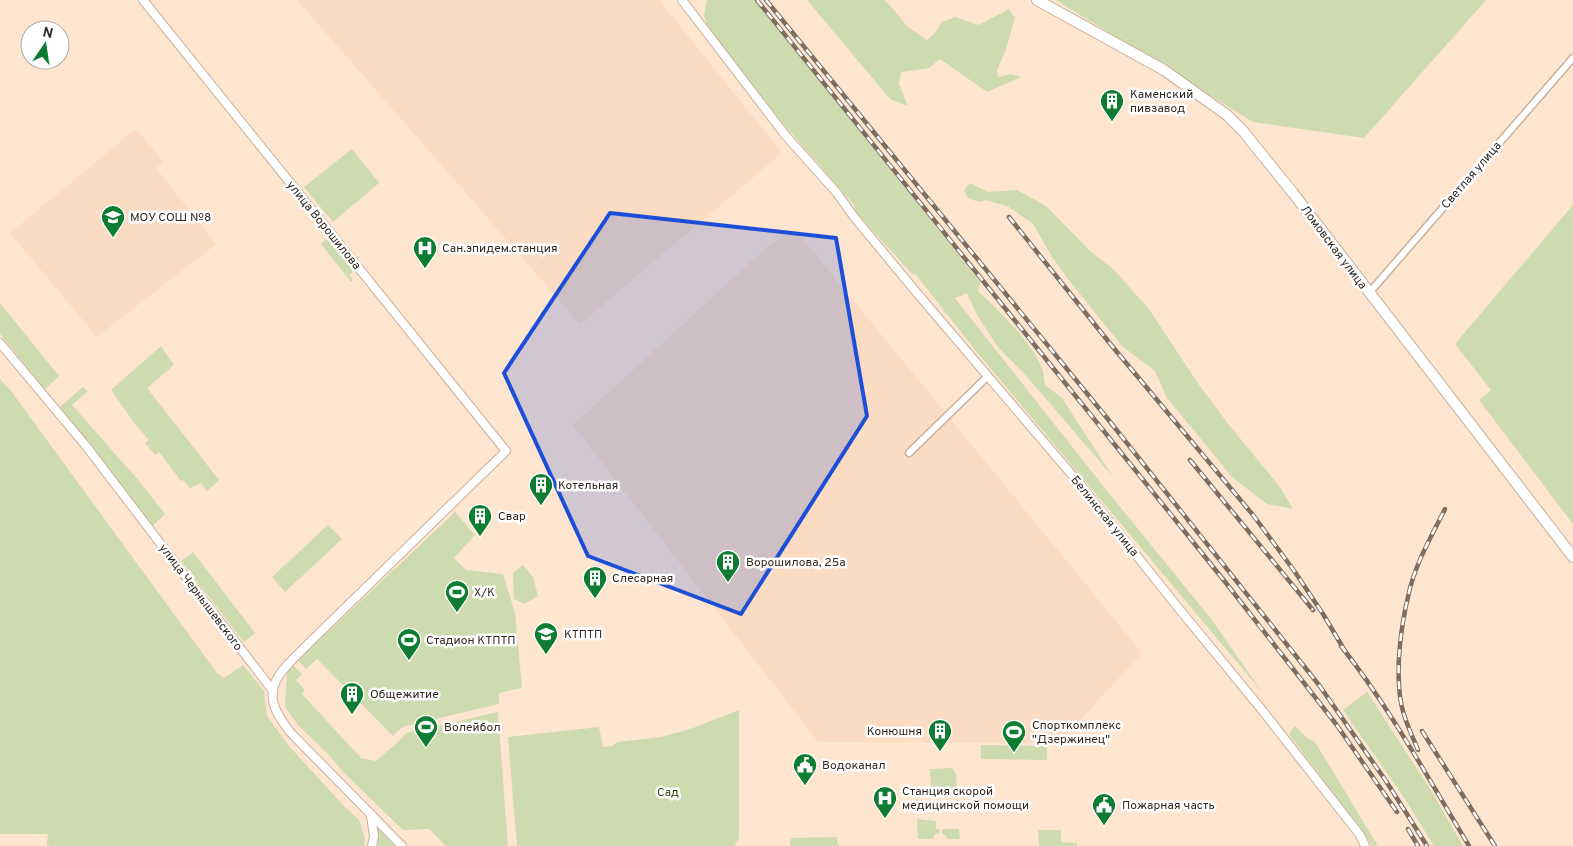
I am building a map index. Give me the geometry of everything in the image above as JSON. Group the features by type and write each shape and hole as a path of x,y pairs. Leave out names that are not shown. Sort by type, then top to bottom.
{"main road":[{"name":"Ломовская улица","path":"1037,0 1164,70 1227,115 1243,131 1293,193 1573,557"}],"street":[{"name":"улица Ворошилова","path":"142,0 506,451 281,671 275,681 273,691"},
{"name":"Белинская улица","path":"682,0 786,136 837,193 877,245 1078,482 1262,710 1360,835 1366,846"},
{"name":"Светлая улица","path":"1369,294 1573,58"},
{"name":"улица Чернышевского","path":"0,343 86,446 273,691 274,704 278,714 290,732 402,846"},
{"path":"909,453 988,376"},
{"path":"371,814 374,836 372,846"}],"highlighted area":[{"path":"610,213 836,238 867,416 741,614 588,556 504,373"}],"shaded area":[{"path":"297,0 659,0 782,153 580,324"},
{"name":"МОУ СОШ №8","path":"136,129 163,161 156,168 216,244 97,337 10,233"},
{"path":"794,228 1142,653 1059,743 818,742 573,425 767,247"}],"green space":[{"path":"707,0 755,0 980,282 978,291 1013,326 1029,346 1042,368 1045,385 1062,398 1113,477 1029,379 997,346 976,313 967,293 955,298 1212,620 1262,692 980,356 916,275 912,274 856,212 854,205 762,99 710,33 704,16"},
{"path":"807,0 885,0 908,27 927,40 934,34 942,22 955,17 979,25 1009,9 1015,18 1005,52 997,70 998,77 1011,74 1021,77 987,92 940,59 929,68 901,72 899,84 908,106 890,99"},
{"path":"1056,0 1486,0 1364,138 1253,122"},
{"path":"352,149 379,183 333,222 304,187"},
{"path":"970,183 988,192 1017,190 1046,206 1092,253 1112,268 1149,309 1197,382 1229,425 1280,487 1293,509 1267,504 1233,478 1167,398 1155,371 1122,346 1071,283 1054,260 1033,224 1009,207 986,200 979,202 968,198 964,190"},
{"path":"1573,205 1573,524 1479,400 1491,390 1455,344"},
{"path":"331,239 354,270 350,275 353,280 351,282 321,244 325,240"},
{"path":"0,303 59,376 45,389 0,334"},
{"path":"161,346 174,365 147,388 219,480 207,491 201,483 190,488 183,480 181,481 159,452 155,455 145,443 149,440 111,390"},
{"path":"0,379 11,391 217,673 224,678 243,665 264,691 267,716 289,746 359,820 365,838 364,846 53,846 47,845 48,834 0,834"},
{"path":"83,387 88,391 72,405 140,482 165,514 152,526 59,408"},
{"path":"455,512 475,535 454,558 466,570 503,574 515,613 522,688 499,693 499,704 402,727 393,736 317,659 306,669 298,660"},
{"path":"328,525 342,539 285,592 272,577"},
{"path":"193,552 255,633 244,642 181,561"},
{"path":"523,565 533,577 538,596 524,604 514,599 513,573"},
{"path":"293,665 302,674 296,680 305,690 302,694 361,758 376,761 406,733 498,712 508,846 446,846 429,829 403,830 343,772 330,756 298,725 285,707 287,673"},
{"path":"1367,692 1432,792 1463,846 1434,846 1405,799 1343,710"},
{"name":"Сад","path":"739,710 739,838 734,846 517,846 508,737 599,727 603,747 613,746 617,742 661,737 693,728"},
{"path":"1295,726 1307,738 1315,742 1378,846 1372,846 1289,734"},
{"name":"Спорткомплекс \"Дзержинец\"","path":"981,745 1047,746 1047,760 981,759"},
{"path":"952,768 956,774 957,790 931,790 930,769"},
{"path":"917,819 936,821 936,829 939,829 940,833 935,834 933,839 918,839"},
{"path":"378,827 395,846 378,846"},
{"path":"942,829 959,829 960,839 948,839 942,834"},
{"path":"1038,830 1061,830 1061,842 1077,843 1077,846 1039,846"},
{"path":"836,837 839,846 790,846 791,838"}],"railway":[{"path":"757,0 1226,583 1336,724 1397,812"},
{"path":"766,0 1107,418 1319,685 1386,781 1427,846"},
{"path":"1009,217 1112,346 1253,515 1295,572 1345,651"},
{"path":"1190,460 1313,610"},
{"path":"1418,750 1407,724 1401,703 1399,684 1401,633 1414,574 1445,509"},
{"path":"1341,646 1376,694 1469,846"},
{"path":"1422,731 1495,846"},
{"path":"1408,829 1418,846"}],"place":[{"name":"Каменский пивзавод","path":"1112,122"},
{"name":"МОУ СОШ №8","path":"113,238"},
{"name":"Сан.эпидем.станция","path":"425,269"},
{"name":"Котельная","path":"541,506"},
{"name":"Свар","path":"480,537"},
{"name":"Ворошилова, 25а","path":"728,583"},
{"name":"Слесарная","path":"595,599"},
{"name":"Х/К","path":"457,613"},
{"name":"КТПТП","path":"546,655"},
{"name":"Стадион КТПТП","path":"409,661"},
{"name":"Общежитие","path":"352,715"},
{"name":"Волейбол","path":"426,748"},
{"name":"Конюшня","path":"940,752"},
{"name":"Спорткомплекс \"Дзержинец\"","path":"1014,753"},
{"name":"Водоканал","path":"805,786"},
{"name":"Станция скорой медицинской помощи","path":"885,819"},
{"name":"Пожарная часть","path":"1104,826"}]}
